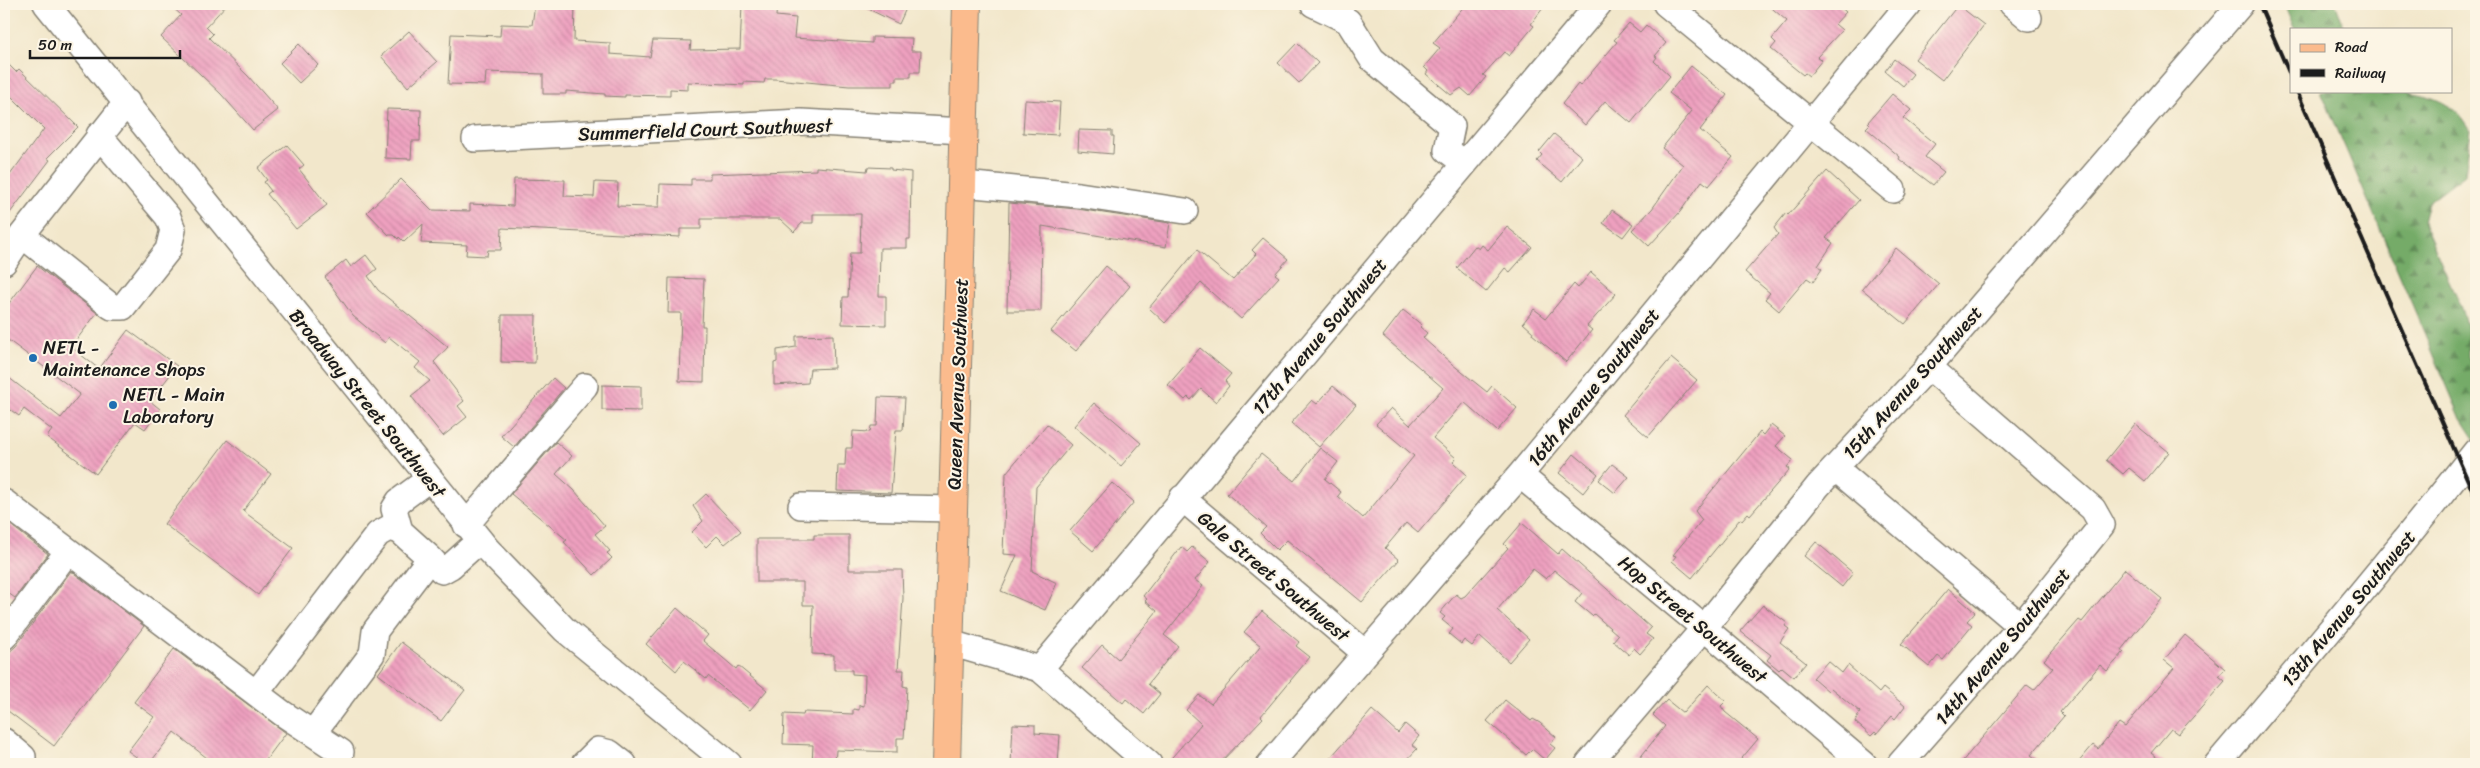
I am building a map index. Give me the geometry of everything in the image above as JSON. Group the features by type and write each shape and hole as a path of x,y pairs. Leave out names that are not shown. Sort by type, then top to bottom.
{"main road":[{"name":"Queen Avenue Southwest","path":"946,764 967,4"}],"street":[{"name":"Broadway Street Southwest","path":"46,4 127,102 429,479 514,578 565,630 729,764"},
{"path":"1313,4 1348,21 1372,59 1452,126 1447,150 1464,163"},
{"name":"17th Avenue Southwest","path":"1040,669 1599,4"},
{"path":"1666,4 1809,124 1892,190"},
{"name":"16th Avenue Southwest","path":"1270,764 1520,475 1908,4"},
{"name":"15th Avenue Southwest","path":"1588,764 1704,628 1835,468 1928,366 2241,4"},
{"path":"4,262 22,235 99,135 127,102"},
{"name":"Summerfield Court Southwest","path":"475,139 801,122 964,131"},
{"path":"22,235 112,307 123,308 168,250 173,230 168,217 99,135"},
{"path":"963,184 1080,195 1184,211"},
{"name":"14th Avenue Southwest","path":"1900,764 2021,626 2102,525 2093,508 1928,366"},
{"path":"256,693 378,534 390,528 400,531 442,571 452,566 473,532 585,386"},
{"name":"13th Avenue Southwest","path":"2217,764 2318,642 2393,556 2476,451"},
{"path":"1835,468 2021,626"},
{"name":"Hop Street Southwest","path":"1520,475 1864,764"},
{"path":"400,531 394,509 399,501 429,479"},
{"name":"Gale Street Southwest","path":"1182,498 1366,653"},
{"path":"4,502 256,693 313,733 344,760"},
{"path":"801,506 954,509"},
{"path":"4,637 68,551"},
{"path":"313,733 372,654 375,631 430,558"},
{"path":"950,643 1040,669 1149,764"},
{"path":"4,741 23,761"},
{"path":"584,764 598,750 610,753 624,764"}],"green space":[{"path":"2284,4 2336,4 2345,28 2294,28"},
{"path":"2321,92 2410,92 2427,96 2443,102 2457,112 2471,130 2465,174 2428,202 2423,222 2462,310 2468,332 2468,356 2476,374 2476,438 2474,439 2461,419"}],"building":[{"path":"169,4 227,4 206,27 213,34 209,38 248,76 278,110 253,130 221,94 161,37 181,15"},
{"path":"535,4 575,4 574,41 610,43 610,54 650,57 653,40 691,41 690,50 740,49 742,4 777,4 776,16 796,18 794,38 872,43 872,37 912,38 911,51 921,51 920,72 911,72 911,77 897,77 897,81 893,81 893,86 849,86 775,79 765,79 764,83 744,82 744,85 688,82 688,90 670,89 670,96 625,95 625,97 566,91 566,94 543,94 543,74 486,72 485,85 448,84 451,34 500,36 501,24 532,25"},
{"path":"858,4 908,4 899,24"},
{"path":"1466,4 1546,4 1531,24 1534,26 1509,56 1504,52 1483,75 1486,77 1470,96 1461,88 1451,95 1426,74 1428,71 1424,67 1440,48 1433,43"},
{"path":"1767,4 1837,4 1846,12 1835,24 1842,30 1817,57 1822,60 1809,76 1805,73 1803,75 1771,49 1776,43 1772,39 1787,21"},
{"path":"1958,5 1984,25 1942,80 1915,59"},
{"path":"1629,23 1640,32 1646,25 1666,43 1655,56 1657,57 1654,61 1670,76 1631,123 1605,101 1585,125 1562,104 1578,84 1580,86 1617,42 1614,40"},
{"path":"409,31 437,62 408,87 381,56"},
{"path":"1297,43 1318,63 1299,83 1278,63"},
{"path":"299,44 318,65 299,83 280,63"},
{"path":"1894,59 1913,74 1903,86 1885,71"},
{"path":"4,60 16,72 19,69 78,127 47,158 50,160 4,221 4,183 44,129 4,89"},
{"path":"1691,66 1727,95 1700,130 1733,157 1709,186 1702,181 1680,212 1649,246 1632,230 1652,209 1683,165 1662,148 1692,111 1669,93"},
{"path":"1892,94 1911,110 1903,118 1935,144 1925,157 1944,172 1933,185 1899,159 1900,157 1866,128 1870,124 1868,122"},
{"path":"1025,100 1060,102 1058,135 1023,133"},
{"path":"387,109 421,110 420,141 412,141 411,159 385,158"},
{"path":"1079,130 1112,131 1112,136 1114,136 1113,154 1078,151"},
{"path":"1554,134 1582,157 1562,182 1537,161 1542,155 1539,152"},
{"path":"287,145 304,165 299,169 327,205 296,229 267,194 271,191 264,182 267,180 258,168"},
{"path":"816,167 867,171 868,167 891,168 891,170 911,172 910,239 907,239 907,248 880,248 879,296 886,296 886,325 842,324 843,297 848,297 850,253 860,253 861,214 813,214 813,223 802,223 794,232 780,219 701,219 701,229 680,229 680,237 502,228 501,250 488,250 487,256 466,255 467,245 421,243 423,224 404,242 399,237 398,239 394,235 389,235 367,212 401,179 432,210 470,211 470,204 513,206 514,179 565,180 564,196 594,197 595,182 618,183 617,206 659,207 660,184 691,185 691,179 710,179 710,174 816,170"},
{"path":"1827,171 1859,200 1826,238 1833,243 1818,266 1822,269 1813,282 1807,278 1779,311 1765,299 1770,293 1745,272 1778,234 1774,228 1786,213 1788,215"},
{"path":"1009,203 1077,209 1170,223 1166,247 1042,226 1041,311 1007,311"},
{"path":"1612,210 1633,224 1623,237 1603,223"},
{"path":"1507,227 1532,247 1510,272 1505,268 1486,292 1457,268 1475,246 1479,249 1482,245 1488,250"},
{"path":"1263,238 1288,259 1275,274 1279,277 1241,319 1201,283 1165,323 1149,308 1197,250 1233,280 1256,254 1252,250"},
{"path":"1896,248 1939,284 1905,324 1862,289"},
{"path":"366,255 377,269 368,276 378,290 448,347 434,362 464,401 458,406 467,417 443,436 411,396 430,381 415,368 420,362 389,337 385,343 353,316 325,277 346,260 351,267"},
{"path":"37,266 97,313 71,347 99,369 128,330 177,366 150,401 160,409 145,429 135,422 96,474 47,437 52,430 24,409 19,416 4,405 4,374 61,418 80,394 4,337 4,310"},
{"path":"1106,266 1130,286 1076,351 1051,331"},
{"path":"1591,272 1616,294 1587,326 1592,330 1566,362 1532,334 1533,332 1523,323 1534,309 1546,318 1574,284 1578,288"},
{"path":"669,278 704,279 702,326 705,326 704,382 679,381 681,313 668,313"},
{"path":"1403,310 1422,325 1420,327 1427,333 1423,338 1452,364 1487,392 1492,386 1517,408 1497,431 1464,402 1433,438 1456,458 1453,462 1467,475 1418,533 1406,523 1385,548 1399,560 1362,602 1287,540 1277,550 1260,533 1266,527 1227,494 1261,454 1294,481 1320,448 1338,462 1325,479 1341,492 1338,496 1363,518 1414,456 1376,424 1391,408 1410,425 1443,388 1383,336"},
{"path":"502,315 536,315 535,363 501,362"},
{"path":"833,335 834,368 810,369 808,383 774,385 774,363 777,362 777,350 796,347 796,336"},
{"path":"1200,348 1231,374 1225,381 1229,386 1216,402 1201,389 1191,400 1188,397 1185,400 1168,385"},
{"path":"1671,358 1697,380 1648,437 1623,415"},
{"path":"553,378 564,388 514,447 501,436"},
{"path":"602,385 641,386 641,411 602,410"},
{"path":"1333,386 1356,405 1319,447 1291,423 1312,400 1317,404"},
{"path":"878,397 905,398 903,430 896,430 891,493 837,491 838,465 845,465 846,448 852,448 853,431 870,432 871,426 877,426"},
{"path":"1094,403 1141,443 1121,466 1074,426"},
{"path":"1047,424 1071,445 1036,487 1032,571 1057,583 1045,610 1001,591 1017,555 1003,554 1006,473"},
{"path":"2135,424 2169,452 2145,481 2129,468 2123,474 2106,460"},
{"path":"1771,425 1785,436 1776,446 1793,460 1787,467 1790,469 1750,515 1748,513 1742,520 1740,519 1692,578 1672,561 1676,556 1673,555 1702,520 1695,511 1760,432 1763,435"},
{"path":"227,440 271,474 243,511 293,548 258,595 164,524"},
{"path":"556,442 572,456 556,474 574,490 605,526 595,534 610,551 607,553 612,558 594,575 564,542 567,540 511,494"},
{"path":"1574,454 1598,474 1583,493 1559,473"},
{"path":"1612,464 1629,477 1615,493 1599,480"},
{"path":"1112,483 1134,502 1093,551 1070,531"},
{"path":"706,494 741,531 725,544 717,536 706,547 692,532 703,521 693,506"},
{"path":"4,520 48,554 15,598 4,590"},
{"path":"1522,523 1558,554 1562,549 1651,628 1646,634 1653,639 1640,654 1634,648 1629,655 1613,641 1618,635 1594,614 1592,616 1575,602 1582,593 1554,570 1546,579 1533,569 1497,610 1529,639 1509,662 1480,636 1472,646 1464,640 1461,644 1449,634 1453,629 1442,620 1445,617 1440,613 1456,594 1461,598 1465,596 1508,548 1504,544"},
{"path":"814,535 849,535 849,570 902,570 903,598 898,670 904,670 903,686 907,687 904,738 897,738 897,752 836,750 835,764 812,764 813,745 783,744 784,714 803,715 804,712 853,714 853,709 859,710 859,705 864,706 865,675 852,674 852,670 834,670 834,655 812,654 813,605 803,605 803,582 757,582 757,539 814,539"},
{"path":"1816,542 1853,573 1842,587 1804,556"},
{"path":"1181,547 1187,552 1192,547 1210,562 1195,580 1203,586 1164,635 1178,646 1148,684 1160,694 1144,714 1126,699 1123,703 1082,668 1102,645 1118,659 1157,611 1145,601 1147,599 1143,596"},
{"path":"2125,569 2162,599 2121,650 2124,652 2107,671 2100,665 2060,712 2064,716 2031,755 2043,764 1960,764 2027,685 2034,690 2053,668 2044,660 2079,620 2082,622"},
{"path":"71,571 144,626 54,746 4,708 4,657 16,646"},
{"path":"1948,589 1975,612 1967,621 1972,625 1943,660 1938,656 1929,667 1901,644"},
{"path":"1763,605 1787,623 1785,626 1789,629 1780,642 1806,663 1794,677 1782,667 1779,670 1767,660 1771,655 1740,631"},
{"path":"677,608 708,635 703,641 736,669 738,666 767,690 750,710 708,676 706,679 684,661 676,671 646,644"},
{"path":"1262,611 1299,642 1296,646 1310,657 1261,716 1263,718 1219,764 1166,764 1201,724 1186,710 1199,695 1211,704 1261,646 1244,632"},
{"path":"2185,635 2225,669 2219,676 2225,681 2178,734 2171,729 2151,753 2165,764 2077,764 2093,745 2098,749 2119,723 2125,727 2174,668 2164,660"},
{"path":"401,642 465,690 441,721 378,674"},
{"path":"174,649 286,733 263,764 202,764 207,758 174,732 149,764 146,764 128,751 154,717 134,702"},
{"path":"1828,661 1842,673 1848,665 1879,693 1883,688 1905,706 1895,719 1892,716 1877,734 1875,732 1871,736 1855,722 1860,712 1831,688 1828,691 1813,678"},
{"path":"1708,685 1726,701 1721,706 1725,712 1758,739 1737,764 1635,764 1665,726 1653,715 1667,700 1683,713"},
{"path":"1505,700 1531,721 1533,719 1540,723 1556,737 1550,744 1555,748 1545,760 1532,749 1526,755 1487,721"},
{"path":"1372,710 1398,733 1405,724 1419,736 1412,745 1417,749 1403,764 1325,764"},
{"path":"1013,724 1035,725 1035,733 1060,735 1058,764 1011,764"}],"railway":[{"path":"2259,4 2290,75"},
{"path":"2297,92 2476,499"}],"place":[{"name":"NETL - Maintenance Shops","path":"33,358"},
{"name":"NETL - Main Laboratory","path":"113,405"}]}
